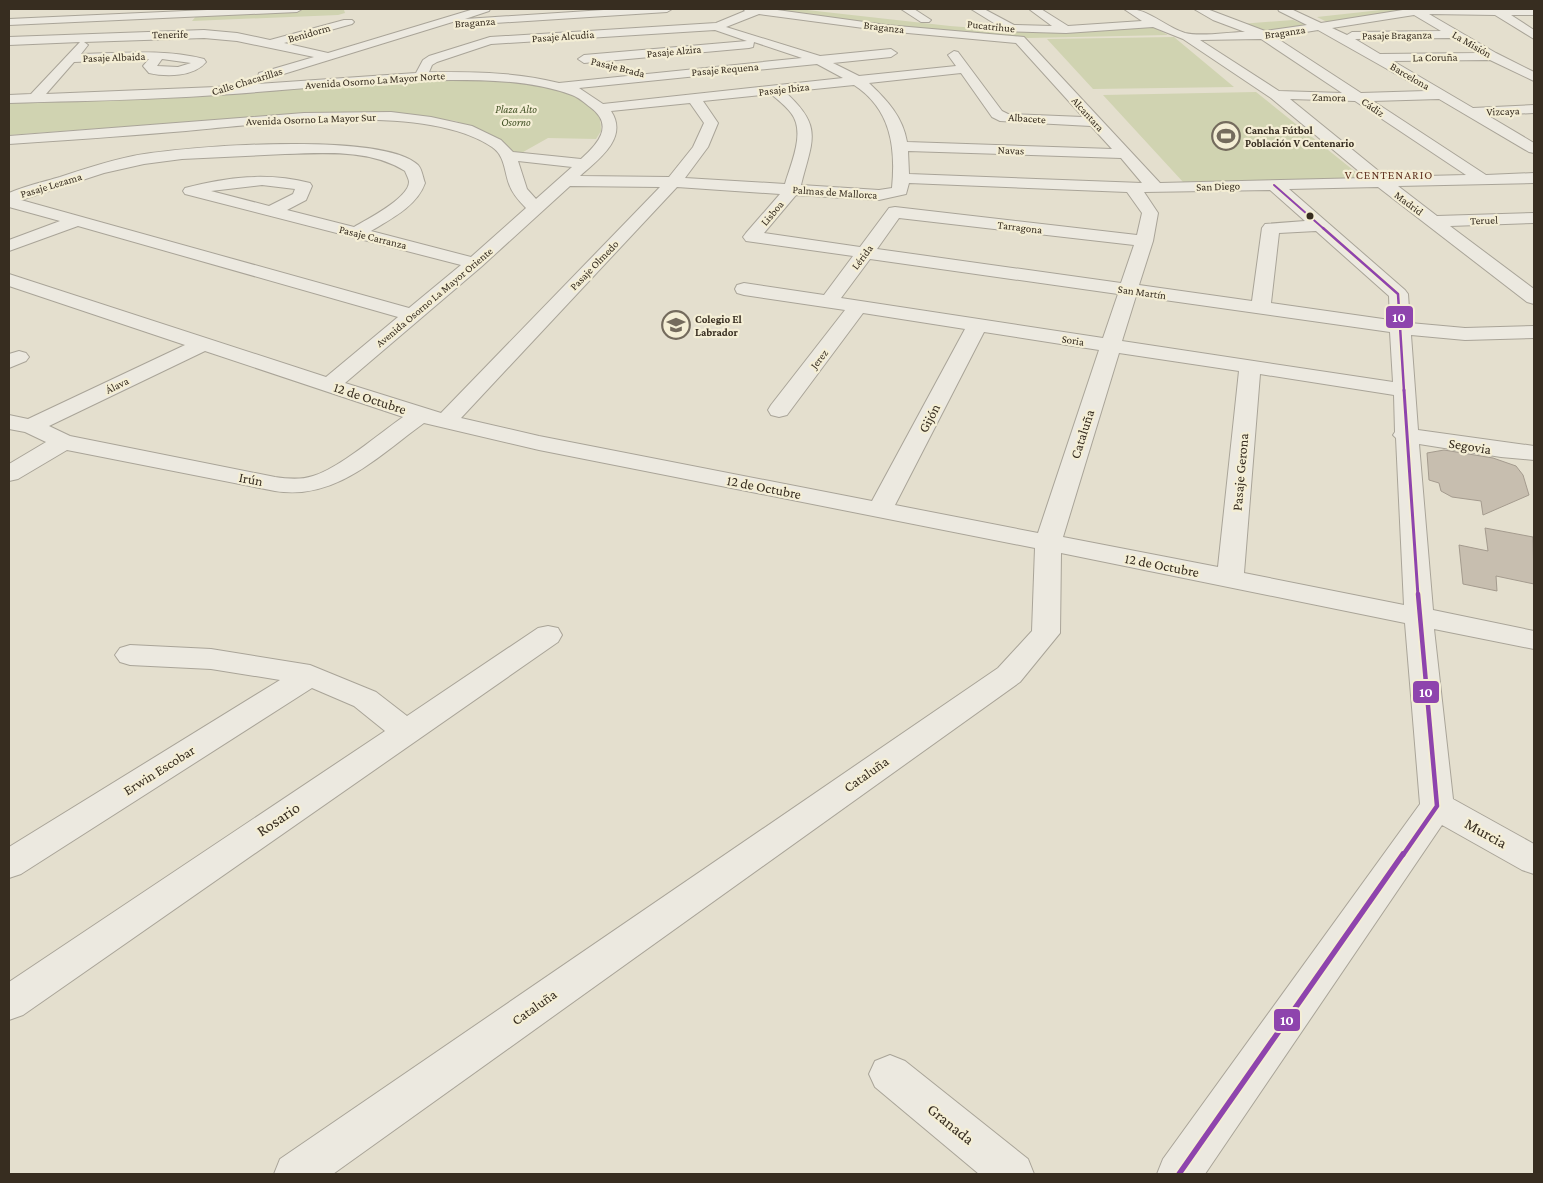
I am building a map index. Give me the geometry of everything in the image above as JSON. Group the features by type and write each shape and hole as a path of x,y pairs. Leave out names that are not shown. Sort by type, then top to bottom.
{"street":[{"path":"9,21 19,9"},
{"path":"9,21 90,13 297,9"},
{"name":"Calle Chacarillas","path":"163,107 485,9"},
{"name":"Braganza","path":"433,24 668,9"},
{"path":"755,9 718,26 720,30 788,49 818,60 857,81 876,96 890,114 898,134 901,178"},
{"name":"Braganza","path":"755,9 939,34 1016,34"},
{"path":"826,9 862,13"},
{"path":"976,9 1016,34"},
{"path":"1034,9 1066,30"},
{"path":"1130,9 1156,23"},
{"name":"Cádiz","path":"1199,9 1217,18 1264,35 1482,179"},
{"name":"Barcelona","path":"1283,9 1340,36 1472,112 1528,141 1534,149"},
{"name":"Braganza","path":"1156,23 1172,32 1187,37 1264,35 1413,10 1534,12"},
{"name":"La Misión","path":"1413,10 1492,56 1534,77"},
{"path":"1498,12 1534,35"},
{"name":"Pucatrihue","path":"902,13 924,20 1016,34 1156,23"},
{"name":"Benidorm","path":"269,44 348,22"},
{"name":"Pasaje Alcudia","path":"421,76 427,63 433,59 485,42 718,26"},
{"name":"Tenerife","path":"9,41 204,34 232,36 329,56"},
{"name":"Albacete","path":"939,34 997,114 1005,118 1096,122"},
{"name":"Alcantara","path":"1016,34 1123,154 1156,188"},
{"name":"Pasaje Braganza","path":"1340,36 1453,34"},
{"path":"35,98 90,37"},
{"name":"Madrid","path":"1187,37 1276,95 1382,182 1534,298"},
{"name":"Pasaje Alzira","path":"584,59 765,43"},
{"name":"Pasaje Requena","path":"560,86 891,53"},
{"name":"Pasaje Albaida","path":"70,58 159,55"},
{"name":"La Coruña","path":"1378,58 1492,56"},
{"name":"Pasaje Brada","path":"584,59 652,76"},
{"name":"Pasaje Ibiza","path":"603,108 964,69"},
{"name":"Avenida Osorno La Mayor Norte","path":"9,99 218,90 421,76 493,76 530,80 560,86 589,97 603,108"},
{"path":"775,90 796,110 803,121 805,139 792,189"},
{"name":"Zamora","path":"1276,95 1359,97 1443,95"},
{"name":"Pasaje Olmedo","path":"446,421 673,182 700,148 708,135 710,123 704,111 693,98"},
{"path":"584,164 510,156 519,190 537,208 601,149 609,134 609,120 603,108"},
{"name":"Vizcaya","path":"1472,112 1534,109"},
{"path":"300,148 320,117"},
{"name":"Avenida Osorno La Mayor Sur","path":"72,136 320,117 397,118 446,125 486,138 510,156"},
{"path":"13,146 72,136 127,119"},
{"name":"Navas","path":"899,146 1123,154"},
{"name":"Pasaje Lezama","path":"357,234 411,196 417,183 414,172 398,160 368,151 336,148 300,148 195,154 144,159 105,168 10,199 12,202 412,315"},
{"name":"Palmas de Mallorca","path":"566,181 673,182 879,195 900,191 901,178"},
{"name":"San Diego","path":"901,178 1156,188 1534,178"},
{"name":"Pasaje Carranza","path":"270,212 300,197 304,186 285,181 238,182 191,191 270,212 475,263"},
{"path":"1179,1174 1437,806 1419,617 1398,294 1274,185"},
{"name":"Cataluña","path":"296,1174 1009,675 1046,633 1048,543 1144,241 1150,212 1133,188"},
{"name":"Lisboa","path":"752,237 792,189"},
{"name":"Avenida Osorno La Mayor Oriente","path":"330,385 475,263 537,208"},
{"name":"Tarragona","path":"896,212 1144,241"},
{"name":"Lérida","path":"828,303 896,212"},
{"name":"Teruel","path":"1433,221 1534,218"},
{"path":"9,246 79,220"},
{"path":"1261,308 1272,228 1321,226"},
{"name":"San Martín","path":"752,237 1401,328 1465,334 1534,332"},
{"name":"12 de Octubre","path":"9,280 420,415 549,445 1230,578 1534,640"},
{"path":"9,298 33,288"},
{"name":"Soria","path":"744,289 858,308 1403,390"},
{"name":"Jerez","path":"779,410 858,308"},
{"name":"Gijón","path":"880,510 977,326"},
{"name":"Álava","path":"31,426 203,344"},
{"name":"Pasaje Gerona","path":"1230,578 1250,367"},
{"name":"Irún","path":"9,422 31,426 63,442 275,484 299,486 324,481 335,476 420,415"},
{"name":"Segovia","path":"1406,435 1501,450 1534,453"},
{"path":"9,474 63,442"},
{"name":"Rosario","path":"9,1003 548,635"},
{"path":"130,655 211,659 310,675 365,700 406,732"},
{"name":"Erwin Escobar","path":"9,864 310,675"},
{"name":"Murcia","path":"1437,806 1534,860"},
{"name":"Granada","path":"890,1074 1012,1174"}],"green space":[{"path":"769,9 798,9 950,26 1028,32 1083,32 1151,26 1168,35 1028,38 934,32"},
{"path":"1390,9 1404,10 1327,22 1317,17"},
{"path":"344,10 345,13 338,15 192,21 198,14"},
{"path":"1293,20 1308,26 1267,32 1240,24"},
{"name":"Cancha Fútbol Población V Centenario","path":"1174,37 1234,87 1093,89 1047,39"},
{"name":"Plaza Alto Osorno","path":"415,78 508,80 558,89 578,96 593,106 600,118 601,131 596,139 548,138 516,156 477,131 456,121 409,115 319,112 9,135 9,100 214,91"},
{"name":"Cancha Fútbol Población V Centenario","path":"1256,92 1363,178 1183,182 1103,95"}],"building":[{"path":"1444,450 1493,458 1516,466 1523,475 1529,495 1483,515 1481,501 1452,497 1441,491 1439,483 1429,480 1427,453"},
{"path":"1485,528 1533,537 1534,584 1496,576 1497,591 1463,584 1459,545 1488,551"}],"transit line":[{"name":"10","path":"1179,1174 1437,806 1419,617 1398,294 1274,185"}],"place":[{"name":"Cancha Fútbol Población V Centenario","path":"1226,136"},
{"name":"Colegio El Labrador","path":"676,325"}],"district":[{"name":"V CENTENARIO","path":"1389,175"}]}
